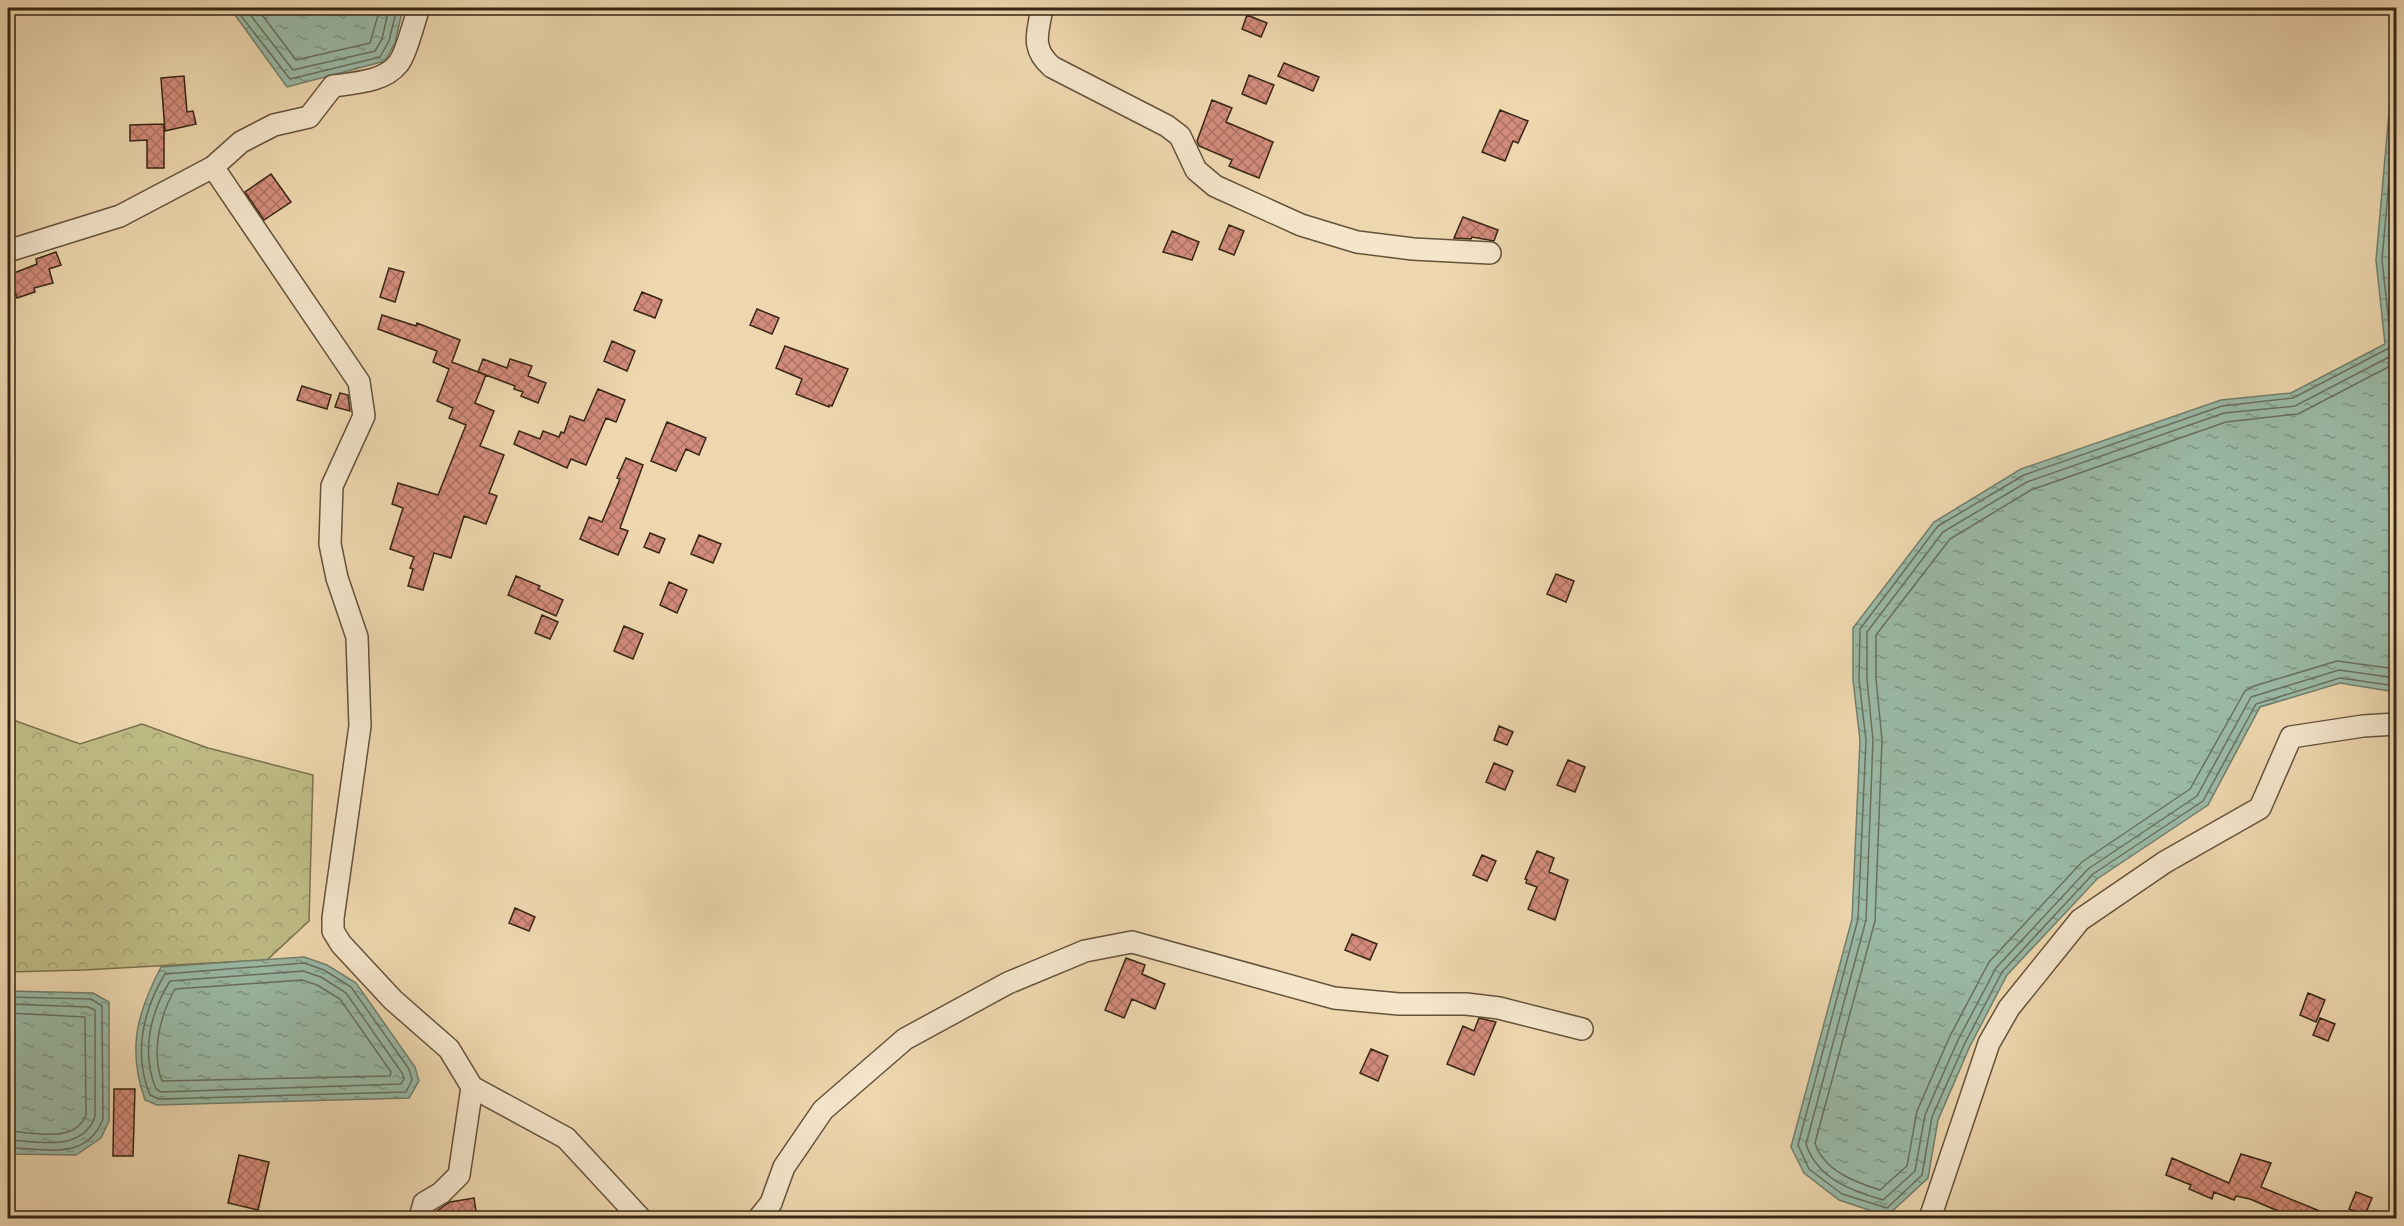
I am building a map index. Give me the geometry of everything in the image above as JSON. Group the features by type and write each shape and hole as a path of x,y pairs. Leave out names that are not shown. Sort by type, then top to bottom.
{"street":[{"path":"8,251 120,216 213,167 241,142 274,125 309,117 333,86 368,80 388,73 399,63 419,8"},
{"path":"1042,8 1036,43 1042,59 1052,68 1167,126 1180,136 1196,170 1215,186 1301,225 1357,242 1413,249 1490,253"},
{"path":"213,167 359,382 364,416 332,486 330,544 337,578 357,637 360,726 333,931 341,944 393,1000 449,1049 472,1087 566,1138 640,1218"},
{"path":"1930,1218 1989,1043 2009,1008 2059,943 2080,920 2157,867 2260,808 2291,737 2363,726 2397,724"},
{"path":"759,1218 771,1203 784,1167 823,1110 905,1039 1008,983 1085,951 1132,942 1334,998 1400,1004 1466,1004 1499,1008 1582,1029"},
{"path":"420,1218 420,1211 424,1203 441,1193 459,1175 472,1087"}],"green space":[{"path":"8,720 80,744 142,724 208,748 313,775 309,921 267,960 8,972"}],"water":[{"path":"230,8 403,8 395,43 385,61 287,87"},
{"path":"2396,33 2396,692 2340,683 2260,707 2208,805 2097,879 2007,975 1970,1046 1938,1120 1928,1178 1887,1216 1839,1200 1804,1173 1791,1147 1852,919 1860,740 1853,680 1853,628 1934,522 2021,469 2221,400 2291,393 2385,344 2376,260"},
{"path":"304,957 327,965 356,983 415,1067 419,1081 409,1098 157,1105 145,1100 137,1064 137,1032 146,1000 161,967"},
{"path":"8,991 93,993 109,1002 109,1121 101,1138 76,1155 8,1154"}],"building":[{"path":"1247,15 1267,23 1261,37 1242,29"},
{"path":"1284,63 1319,77 1313,91 1278,76"},
{"path":"1249,75 1274,85 1266,104 1242,94"},
{"path":"184,76 187,112 193,111 196,124 165,131 161,78"},
{"path":"1212,100 1232,108 1226,122 1273,142 1259,178 1229,166 1232,160 1199,146 1197,141"},
{"path":"1500,110 1528,121 1518,143 1513,141 1505,161 1482,152"},
{"path":"164,124 164,168 147,168 147,140 130,141 130,125"},
{"path":"271,174 291,202 264,220 245,192"},
{"path":"1463,217 1498,230 1494,241 1472,237 1471,239 1454,238"},
{"path":"1229,225 1244,231 1234,255 1219,249"},
{"path":"1172,231 1199,242 1192,260 1163,252"},
{"path":"56,252 61,265 49,269 53,283 34,288 35,292 17,298 9,275 37,264 36,259"},
{"path":"389,268 404,272 395,302 380,297"},
{"path":"642,292 662,300 655,318 634,310"},
{"path":"757,309 779,318 772,334 750,325"},
{"path":"382,315 416,326 417,323 460,340 452,362 486,375 475,403 494,411 480,446 504,455 489,493 497,496 486,524 464,516 451,558 434,553 423,590 408,586 414,557 390,549 403,508 392,504 398,483 438,495 466,425 449,418 453,408 437,401 449,369 433,362 437,351 378,329"},
{"path":"612,341 635,351 627,371 604,361"},
{"path":"785,346 848,369 832,406 829,405 829,407 796,394 802,379 776,368"},
{"path":"483,359 507,368 510,359 532,366 528,376 546,383 538,403 521,396 523,392 514,389 515,386 478,372"},
{"path":"302,386 331,395 327,409 297,400"},
{"path":"598,389 625,400 616,422 606,418 586,465 571,459 567,468 514,444 519,431 540,439 543,431 559,437 561,432 564,433 570,416 584,421"},
{"path":"340,393 348,395 350,411 335,407"},
{"path":"667,422 706,438 699,455 686,449 676,471 651,461"},
{"path":"626,458 643,465 620,528 628,531 618,555 580,539 589,517 602,522"},
{"path":"650,533 665,539 659,553 644,547"},
{"path":"699,535 721,544 713,563 691,554"},
{"path":"1556,574 1574,581 1566,602 1547,594"},
{"path":"516,576 540,586 538,589 563,600 556,616 508,595"},
{"path":"669,582 687,590 677,613 660,605"},
{"path":"542,615 558,622 550,639 535,633"},
{"path":"624,626 643,634 633,659 614,651"},
{"path":"1499,726 1513,732 1507,745 1494,740"},
{"path":"1568,760 1585,767 1575,792 1557,785"},
{"path":"1494,763 1513,771 1505,790 1486,782"},
{"path":"1537,851 1554,858 1549,872 1568,880 1555,920 1528,909 1537,887 1526,883 1525,879"},
{"path":"1482,855 1496,861 1487,881 1473,875"},
{"path":"515,908 535,917 529,931 509,923"},
{"path":"1352,934 1377,944 1370,960 1345,950"},
{"path":"1126,958 1145,965 1142,974 1165,984 1155,1009 1132,999 1124,1018 1105,1010"},
{"path":"2308,993 2325,1000 2316,1022 2300,1015"},
{"path":"1479,1018 1496,1022 1474,1075 1447,1064 1463,1026 1474,1031"},
{"path":"2320,1018 2335,1024 2328,1041 2313,1035"},
{"path":"1371,1049 1388,1056 1378,1081 1360,1073"},
{"path":"114,1089 135,1089 133,1156 113,1156"},
{"path":"2241,1154 2271,1163 2261,1187 2337,1218 2283,1218 2285,1214 2250,1199 2236,1196 2234,1200 2214,1192 2212,1199 2189,1189 2191,1185 2166,1175 2172,1158 2229,1183"},
{"path":"239,1155 269,1162 258,1210 228,1203"},
{"path":"2356,1192 2372,1198 2365,1215 2349,1209"},
{"path":"474,1198 477,1218 439,1218 438,1210 450,1202"}]}
